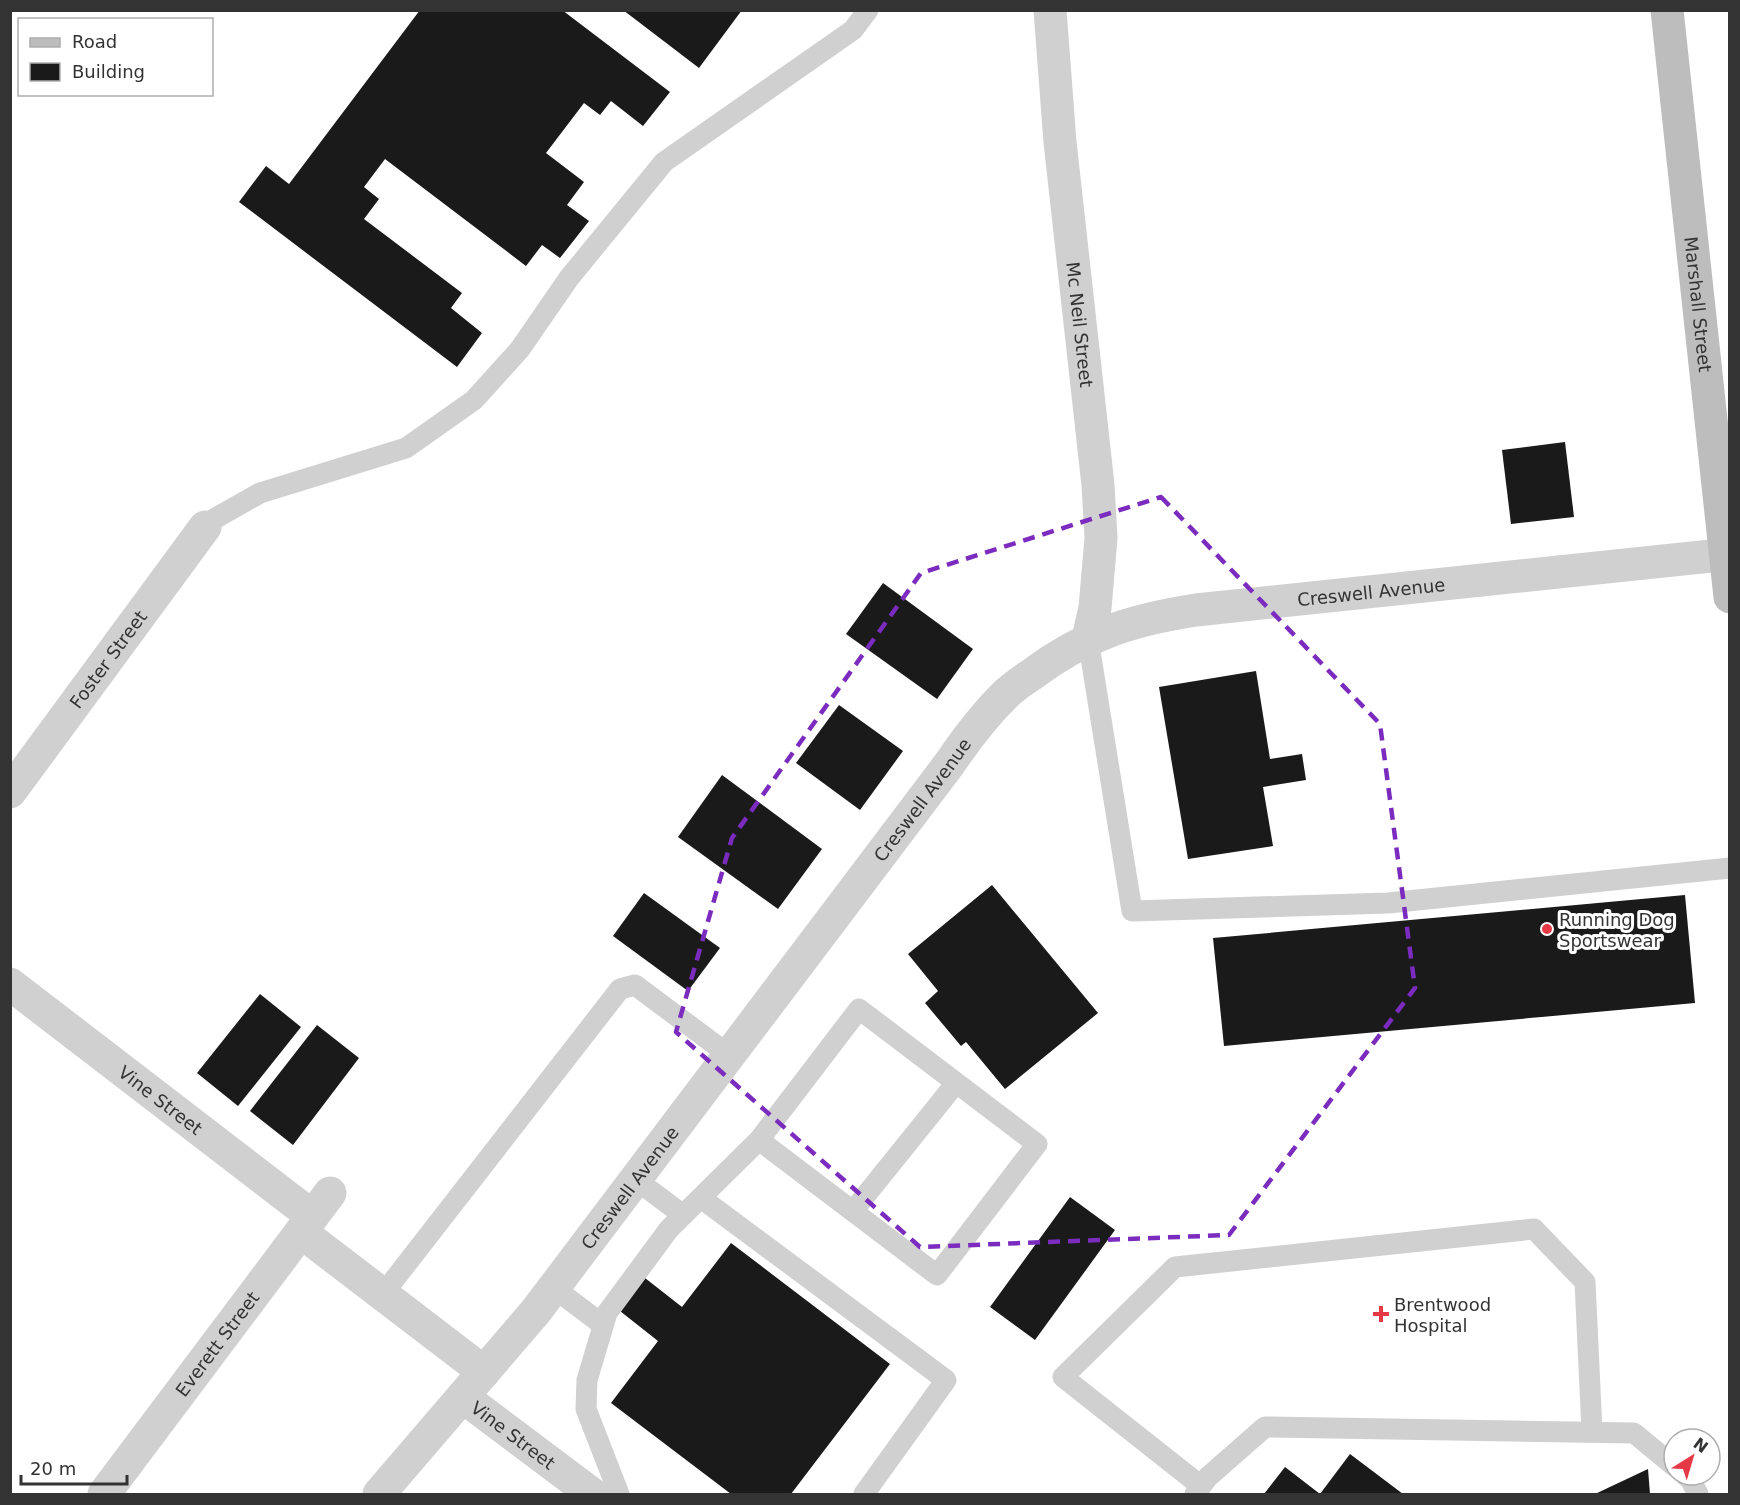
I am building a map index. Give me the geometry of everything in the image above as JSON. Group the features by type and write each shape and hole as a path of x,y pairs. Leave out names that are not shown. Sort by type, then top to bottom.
{"street":[{"name":"Mc Neil Street","path":"1050,10 1062,153 1098,485 1101,538 1095,608 1088,639"},
{"name":"Marshall Street","path":"1668,10 1730,597"},
{"name":"Foster Street","path":"10,792 205,527"},
{"name":"Creswell Avenue","path":"379,1494 554,1288 971,732 1009,691 1053,658 1088,639 1120,627 1157,616 1196,610 1727,555"},
{"name":"Vine Street","path":"10,984 314,1214 382,1294 484,1372"},
{"name":"Everett Street","path":"104,1494 314,1214"},
{"name":"Vine Street","path":"463,1397 592,1494"}],"lane":[{"path":"205,527 214,519 260,493 406,448 474,400 520,349 569,278 664,162 852,30 868,10"},
{"path":"1088,639 1132,911 1388,903 1730,868"},
{"path":"382,1294 620,989 636,985 729,1055"},
{"path":"619,1494 586,1409 587,1380 607,1313 669,1229 759,1140 859,1009 1037,1144 936,1275 759,1140"},
{"path":"852,1211 956,1083"},
{"path":"635,1179 683,1215"},
{"path":"701,1198 946,1380 864,1494"},
{"path":"1592,1431 1585,1282 1534,1228 1175,1267 1063,1377 1198,1490 1208,1477 1265,1426 1634,1432 1662,1456"},
{"path":"554,1288 603,1325"}],"highlighted area":[{"path":"1161,497 1380,724 1415,988 1229,1235 920,1247 676,1032 732,838 921,573"}],"building":[{"path":"420,10 562,10 670,92 643,126 611,101 600,115 584,103 546,153 584,182 567,205 589,221 560,258 542,245 526,266 385,159 364,187 379,199 364,219 462,293 451,308 482,333 457,367 239,202 266,166 289,184"},
{"path":"623,10 742,10 699,68"},
{"path":"1565,442 1574,517 1511,524 1502,450"},
{"path":"883,583 973,649 937,699 846,634"},
{"path":"1256,671 1270,759 1302,754 1306,780 1263,787 1273,846 1188,859 1159,687"},
{"path":"839,705 903,751 860,810 796,763"},
{"path":"722,775 822,849 778,909 678,837"},
{"path":"992,885 1098,1013 1005,1089 966,1042 961,1046 925,1003 938,991 908,954"},
{"path":"644,893 720,948 688,991 613,936"},
{"path":"1685,895 1695,1003 1224,1046 1213,938"},
{"path":"260,994 301,1027 238,1106 197,1073"},
{"path":"317,1025 359,1058 293,1145 250,1111"},
{"path":"1070,1197 1115,1230 1035,1340 990,1307"},
{"path":"731,1243 890,1364 791,1494 731,1494 611,1403 658,1341 620,1311 645,1278 682,1307"},
{"path":"1350,1454 1403,1494 1320,1494"},
{"path":"1285,1467 1320,1494 1264,1494"},
{"path":"1648,1469 1650,1494 1595,1494"}],"place":[{"name":"Running Dog Sportswear","path":"1547,929"},
{"name":"Brentwood Hospital","path":"1381,1314"}]}
